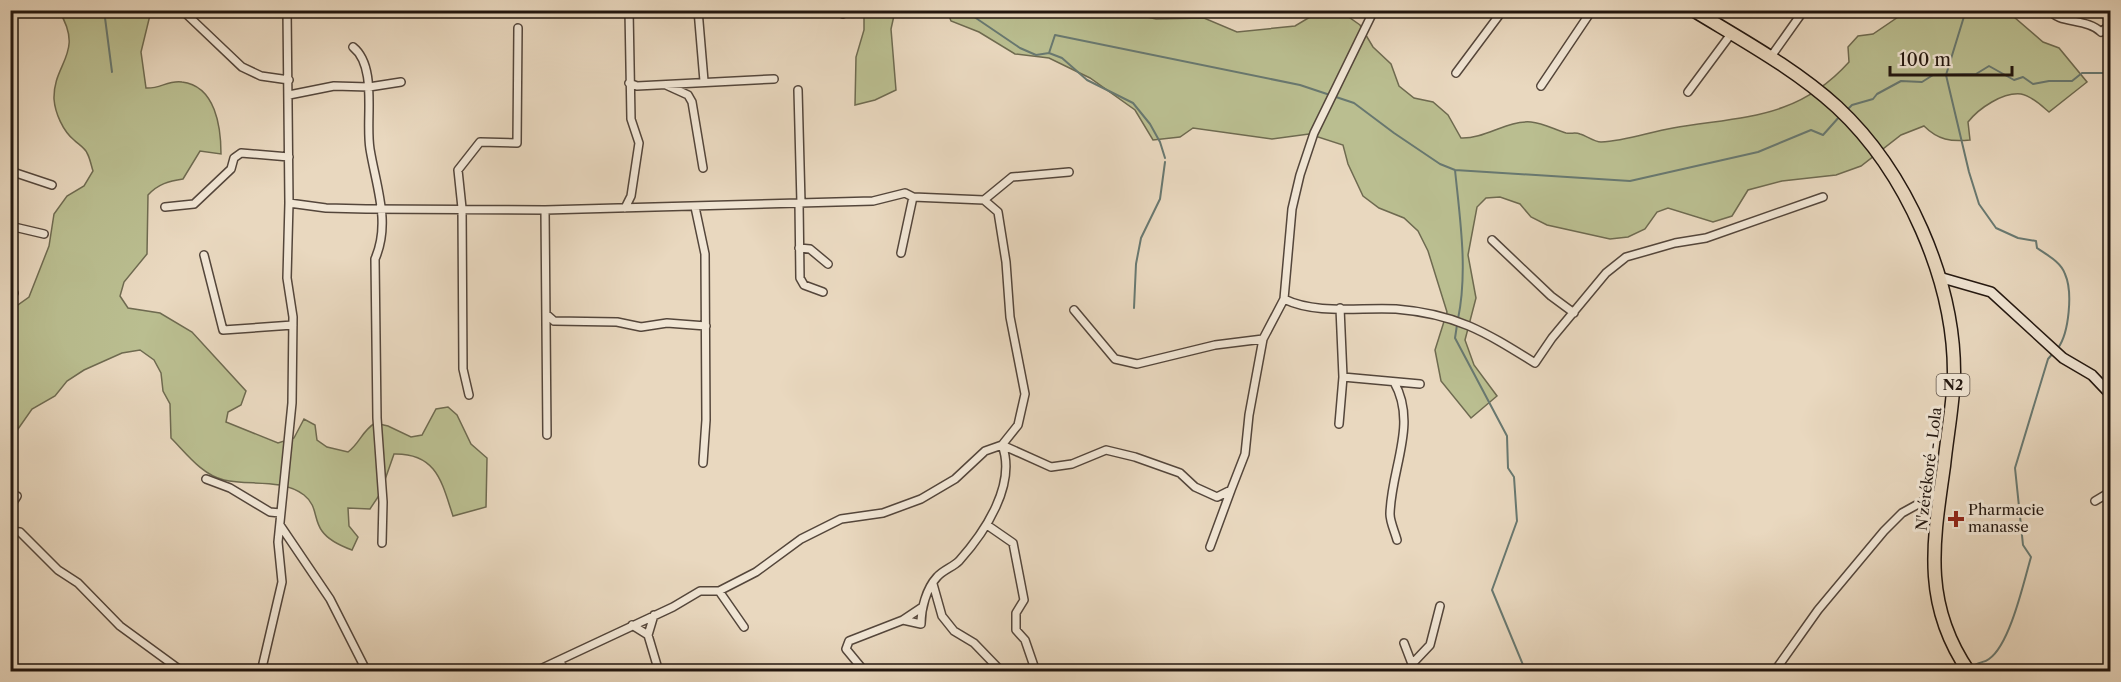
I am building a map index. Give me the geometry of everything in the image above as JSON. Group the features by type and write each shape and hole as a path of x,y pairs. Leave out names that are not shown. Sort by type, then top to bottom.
{"highway":[{"name":"N'zérékoré - Lola","path":"1693,10 1712,15 1731,34 1770,58 1846,117 1884,164 1909,204 1940,277 1948,313 1954,375 1940,492 1933,579 1943,624 1969,672"}],"street":[{"path":"182,10 242,67 261,76 289,80"},
{"path":"261,672 282,582 279,524 292,403 293,325 286,278 289,202 287,10"},
{"path":"625,208 631,196 639,143 631,119 629,10"},
{"path":"698,10 704,81"},
{"path":"1210,547 1245,454 1249,415 1263,339 1284,299 1286,258 1294,200 1314,134 1334,88 1374,10"},
{"path":"1456,73 1503,10"},
{"path":"1541,86 1592,10"},
{"path":"1770,58 1804,10"},
{"path":"2050,10 2053,15 2094,26 2101,32 2110,25"},
{"path":"469,395 463,369 462,208 458,170 480,142 517,143 518,28"},
{"path":"1688,92 1731,34"},
{"path":"352,46 359,52 369,87 370,147 382,210 382,243 375,259 377,418 383,502 382,543"},
{"path":"629,83 638,86 774,79"},
{"path":"289,95 334,86 369,87 401,82"},
{"path":"663,84 688,95 692,102 703,168"},
{"path":"798,90 800,278 804,285 823,292"},
{"path":"165,207 194,204 231,169 234,158 240,153 289,157"},
{"path":"10,171 52,185"},
{"path":"984,200 1012,177 1069,172"},
{"path":"289,202 327,208 382,210 462,208 545,210 873,201 905,193 913,197 984,200 998,212 1006,262 1010,317 1024,394 1018,425 1002,445 985,451 955,479 921,499 883,513 842,519 801,539 756,572 719,591 700,591 534,672"},
{"path":"901,253 913,197"},
{"path":"1284,299 1300,307 1398,309 1459,320 1480,329 1535,363 1606,273 1626,257 1675,243 1706,238 1823,197"},
{"path":"695,207 705,254 703,463"},
{"path":"545,210 547,435"},
{"path":"10,226 44,234"},
{"path":"1492,240 1551,296 1574,313"},
{"path":"799,248 810,249 828,264"},
{"path":"204,255 223,330 293,325"},
{"path":"1940,277 1991,292 2063,358 2092,375 2110,394"},
{"path":"1339,424 1343,377 1340,308"},
{"path":"1074,310 1115,359 1137,364 1215,345 1263,339"},
{"path":"546,314 554,321 617,322 641,327 667,323 706,326"},
{"path":"1343,377 1420,384"},
{"path":"1394,382 1402,396 1406,414 1389,516 1397,540"},
{"path":"1002,445 1051,467 1072,464 1106,450 1180,473 1196,487 1217,497 1230,490"},
{"path":"903,620 921,624 921,608 936,577 958,562 987,525 999,499 1008,460 1002,445"},
{"path":"206,479 230,488 270,513 280,513"},
{"path":"1774,672 1818,610 1884,531 1902,513 1940,492"},
{"path":"2095,501 2110,492"},
{"path":"10,507 17,496"},
{"path":"279,524 330,599 367,672"},
{"path":"987,525 1013,543 1024,600 1016,613 1016,630 1026,640 1036,672"},
{"path":"10,531 20,532 58,570 78,583 120,626 183,672"},
{"path":"933,584 942,616 948,624 954,631 974,643 1002,672"},
{"path":"719,591 744,627"},
{"path":"1412,668 1430,645 1440,606"},
{"path":"865,672 846,649 849,641 903,620 921,608"},
{"path":"654,615 648,635 659,672"},
{"path":"632,625 648,635"},
{"path":"1404,643 1412,668"},
{"path":"560,661 565,672"}],"green space":[{"path":"59,11 151,11 141,52 146,88 177,82 193,85 202,91 214,110 220,132 221,154 200,151 183,179 164,184 148,195 147,254 124,282 120,296 128,308 160,313 192,332 246,391 241,405 228,412 226,422 278,443 294,438 304,419 315,425 317,440 327,447 348,452 375,423 388,426 411,437 422,435 436,409 448,407 457,415 471,444 487,458 486,507 453,516 441,482 429,464 408,455 394,454 380,494 370,509 348,508 349,526 358,537 352,550 344,547 325,535 311,504 304,495 275,484 224,480 195,463 171,438 170,404 163,391 161,373 154,360 140,350 122,353 84,370 67,381 55,396 32,409 11,439 11,310 29,297 49,246 54,214 67,196 84,186 93,171 86,151 63,127 55,104 55,87 69,48 66,25"},
{"path":"864,11 895,11 891,29 896,90 875,100 855,105 856,57 864,30"},
{"path":"947,11 1119,11 1156,19 1204,18 1237,32 1295,26 1320,11 1340,11 1360,25 1373,47 1391,64 1399,86 1414,98 1433,102 1448,115 1461,138 1479,136 1513,124 1531,122 1566,133 1578,133 1598,142 1610,141 1767,112 1809,95 1829,81 1849,62 1848,47 1858,36 1873,34 1907,11 2007,11 2043,42 2059,48 2087,82 2049,112 2025,95 2014,94 1999,98 1978,111 1968,122 1970,140 1945,139 1924,126 1901,135 1861,166 1836,175 1782,181 1748,190 1732,216 1713,222 1668,208 1657,212 1645,229 1628,237 1610,239 1547,225 1531,217 1520,204 1500,197 1486,198 1477,207 1468,255 1476,298 1465,340 1474,365 1497,396 1471,418 1441,381 1435,350 1447,312 1428,251 1418,231 1404,218 1379,208 1363,196 1348,164 1343,145 1309,134 1272,139 1193,128 1180,137 1153,140 1135,110 1090,78 1049,58 1015,54 979,32 951,21"}],"waterway":[{"path":"104,10 112,72"},
{"path":"964,10 1020,48 1036,55 1049,53 1062,58 1087,80 1133,103 1150,124 1160,142 1165,158"},
{"path":"1966,10 1946,75 1969,172 1979,204 1996,228 2018,238 2036,241 2037,248 2053,259 2063,270 2069,291 2069,312 2065,333 2058,348"},
{"path":"1049,53 1055,35 1300,85 1354,103 1440,164 1455,170 1630,181 1758,152 1811,130 1823,135 1840,116"},
{"path":"1847,110 1852,105 1873,99 1877,94 1901,81 1922,82 1933,75 1976,74 1989,66 2014,80 2023,77 2033,84 2072,81 2082,73 2110,73"},
{"path":"1134,308 1136,264 1141,238 1160,199 1165,162"},
{"path":"1455,170 1463,264 1458,319"},
{"path":"1457,325 1455,338 1507,436 1508,468 1514,477 1517,521 1492,590 1526,672"},
{"path":"1972,667 1989,659 1997,652 2003,641 2010,627 2031,557 2023,545 2015,468 2048,359 2054,352"}],"place":[{"name":"Pharmacie manasse","path":"1956,519"}]}
